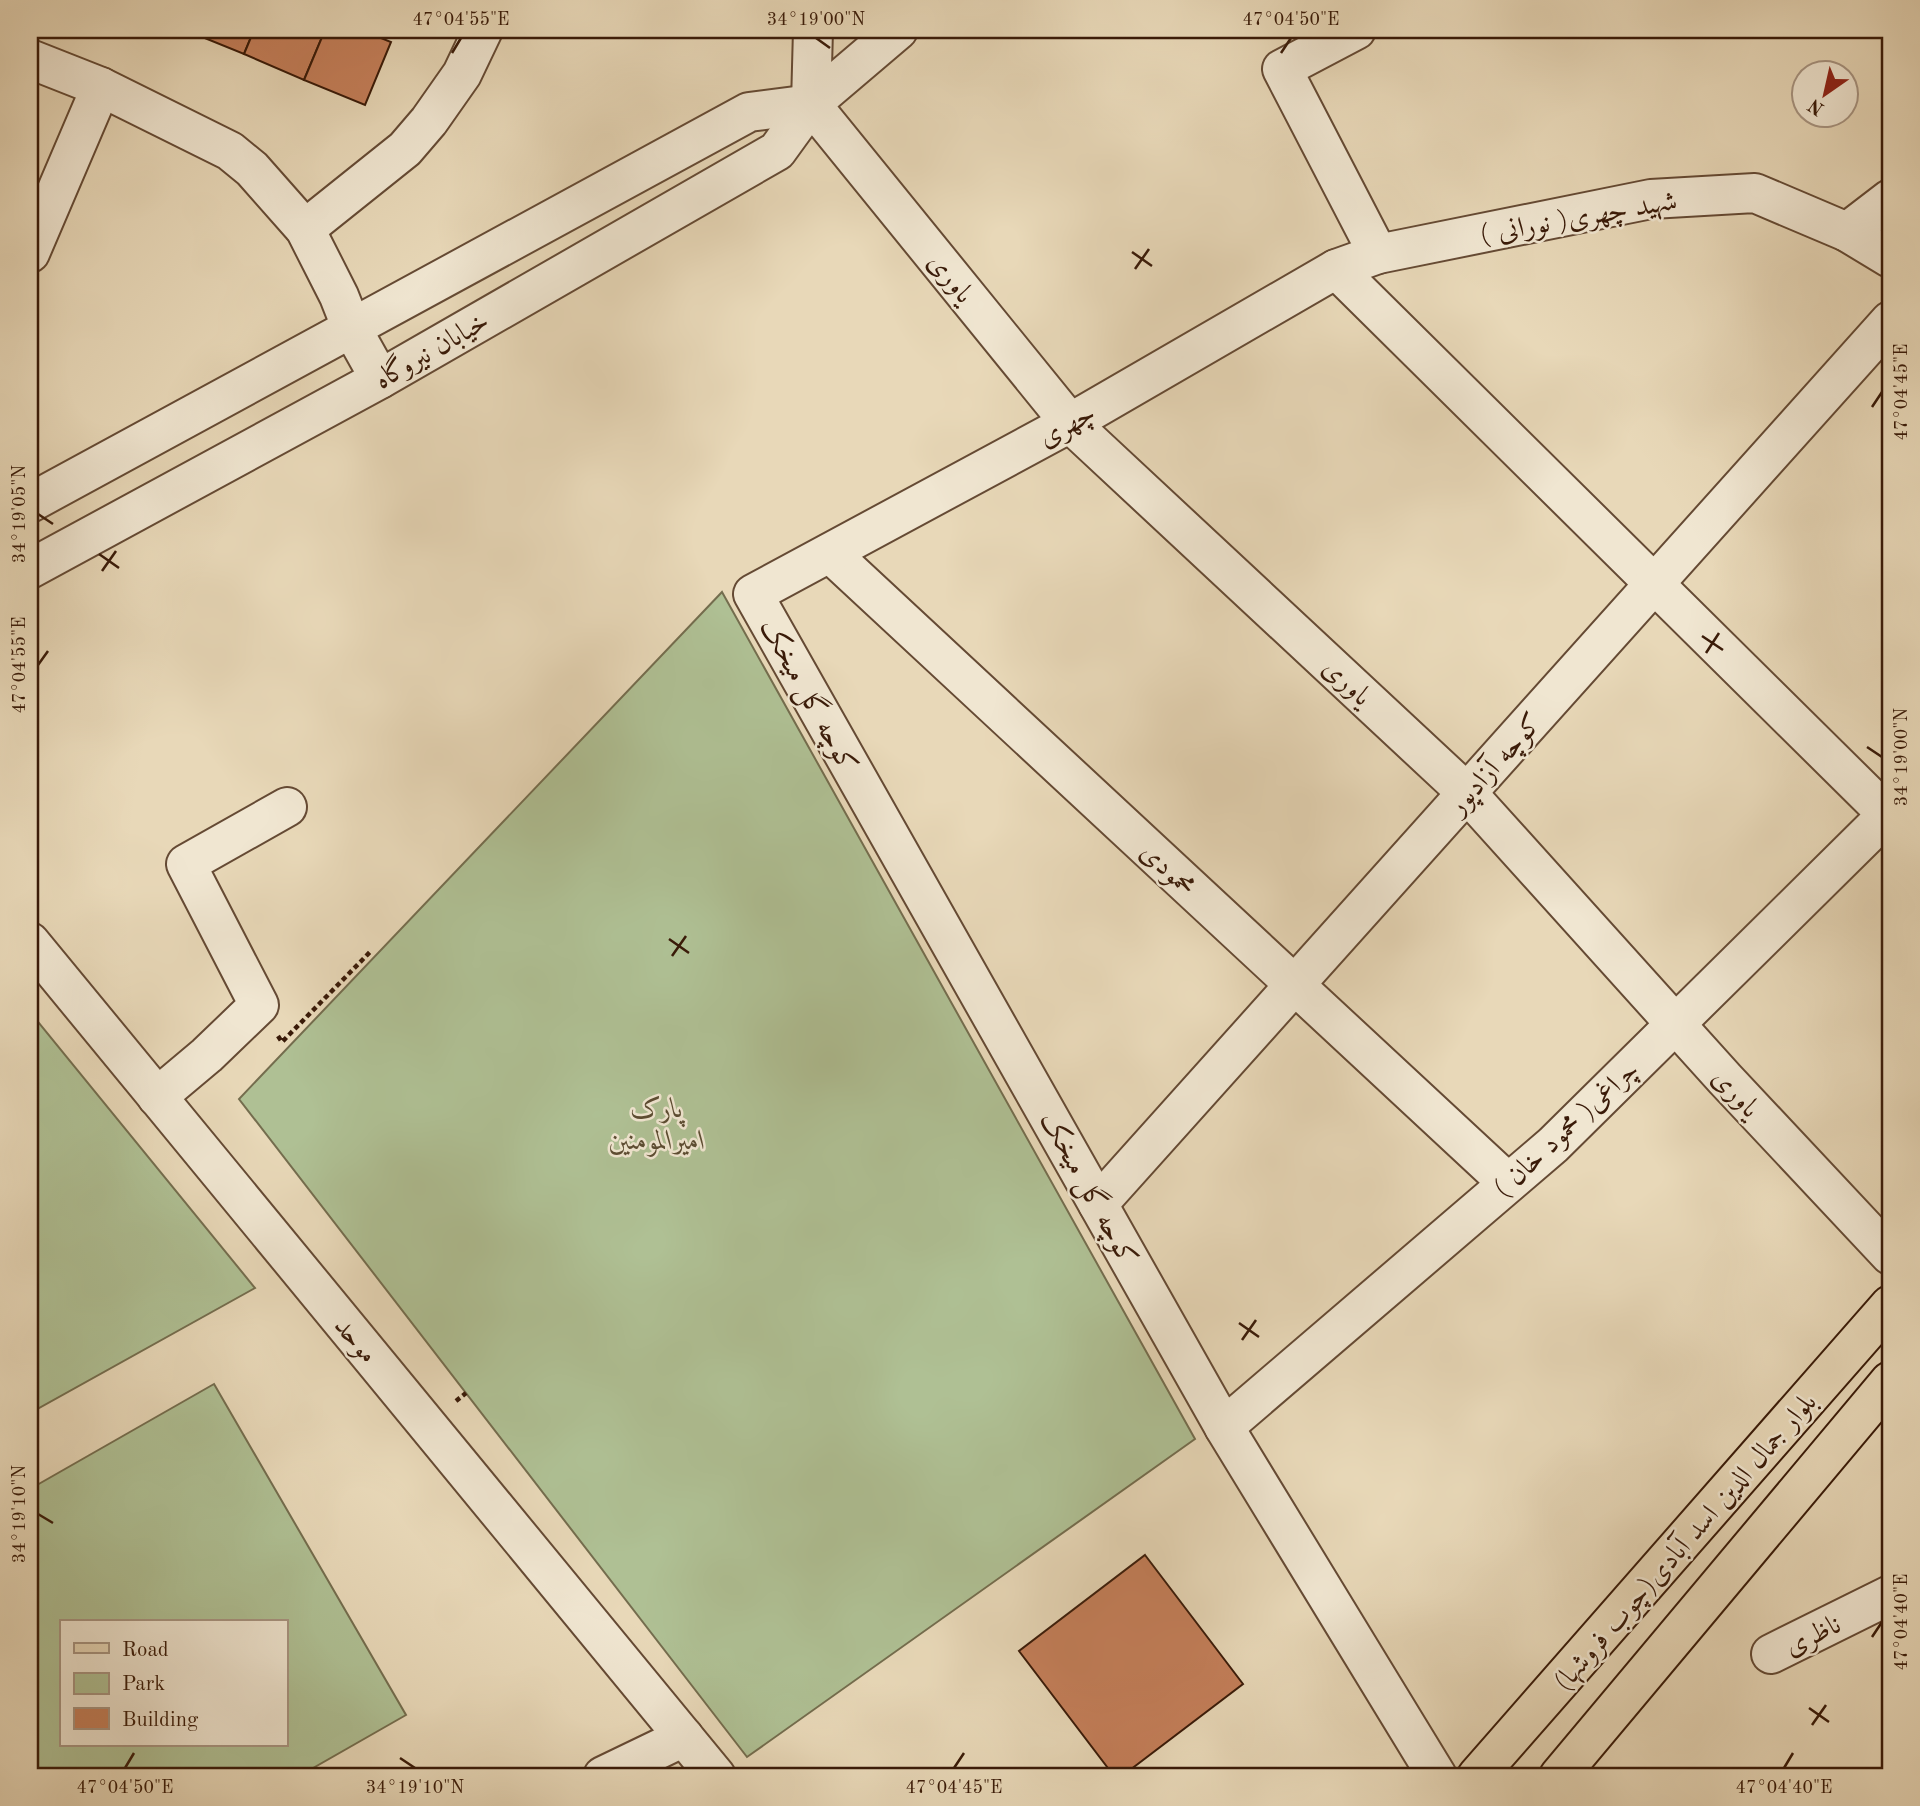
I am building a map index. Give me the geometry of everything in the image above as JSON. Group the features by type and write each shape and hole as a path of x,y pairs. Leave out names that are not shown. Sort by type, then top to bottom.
{"main road":[{"name":"بلوار جمال الدین اسد آبادی(چوب فروشها)","path":"1477,1776 1890,1306"},
{"name":"بلوار جمال الدین اسد آبادی(چوب فروشها)","path":"1559,1776 1890,1381"}],"street":[{"path":"305,229 405,149 429,121 461,74 483,30"},
{"path":"811,104 813,30"},
{"path":"811,104 898,30"},
{"path":"1356,30 1282,69 1378,254"},
{"path":"30,59 101,87 230,151 252,169 305,229 352,329 380,379"},
{"path":"30,253 101,87"},
{"name":"خیابان نیروگاه","path":"30,503 749,112 811,104"},
{"name":"خیابان نیروگاه","path":"30,569 380,379 778,151 811,104"},
{"name":"یاوری","path":"811,104 1070,423 1467,793 1724,1079 1890,1255"},
{"name":"شهید چهری( نورانی )","path":"1378,254 1651,199 1755,193 1847,232 1890,258"},
{"path":"1847,232 1890,199"},
{"name":"چهری","path":"753,594 1070,423 1336,269 1378,254"},
{"path":"1336,269 1889,814"},
{"name":"کوچه آزادپور","path":"1098,1204 1890,321"},
{"name":"محمودی","path":"830,553 1508,1184"},
{"name":"کوچه گل میخک","path":"753,594 1224,1427 1437,1776"},
{"path":"157,1097 207,1055 259,1005 186,864 288,807"},
{"name":"چراغی( محمود خان )","path":"1224,1427 1553,1145 1889,814"},
{"name":"موحد","path":"30,942 714,1776"},
{"name":"ناظری","path":"1771,1654 1890,1595"},
{"path":"603,1776 684,1737"}],"path":[{"path":"259,1005 282,1042 370,952"}],"green space":[{"name":"پارک امیرالمومنین","path":"722,592 1195,1439 747,1757 239,1099"},
{"path":"30,1012 255,1288 30,1413"},
{"path":"214,1384 406,1715 299,1776 30,1776 30,1489"}],"building":[{"path":"185,30 254,30 244,54"},
{"path":"254,30 325,30 304,80 244,54"},
{"path":"325,30 361,30 391,42 365,105 304,80"},
{"path":"1145,1555 1243,1684 1122,1776 1114,1776 1019,1651"}]}
